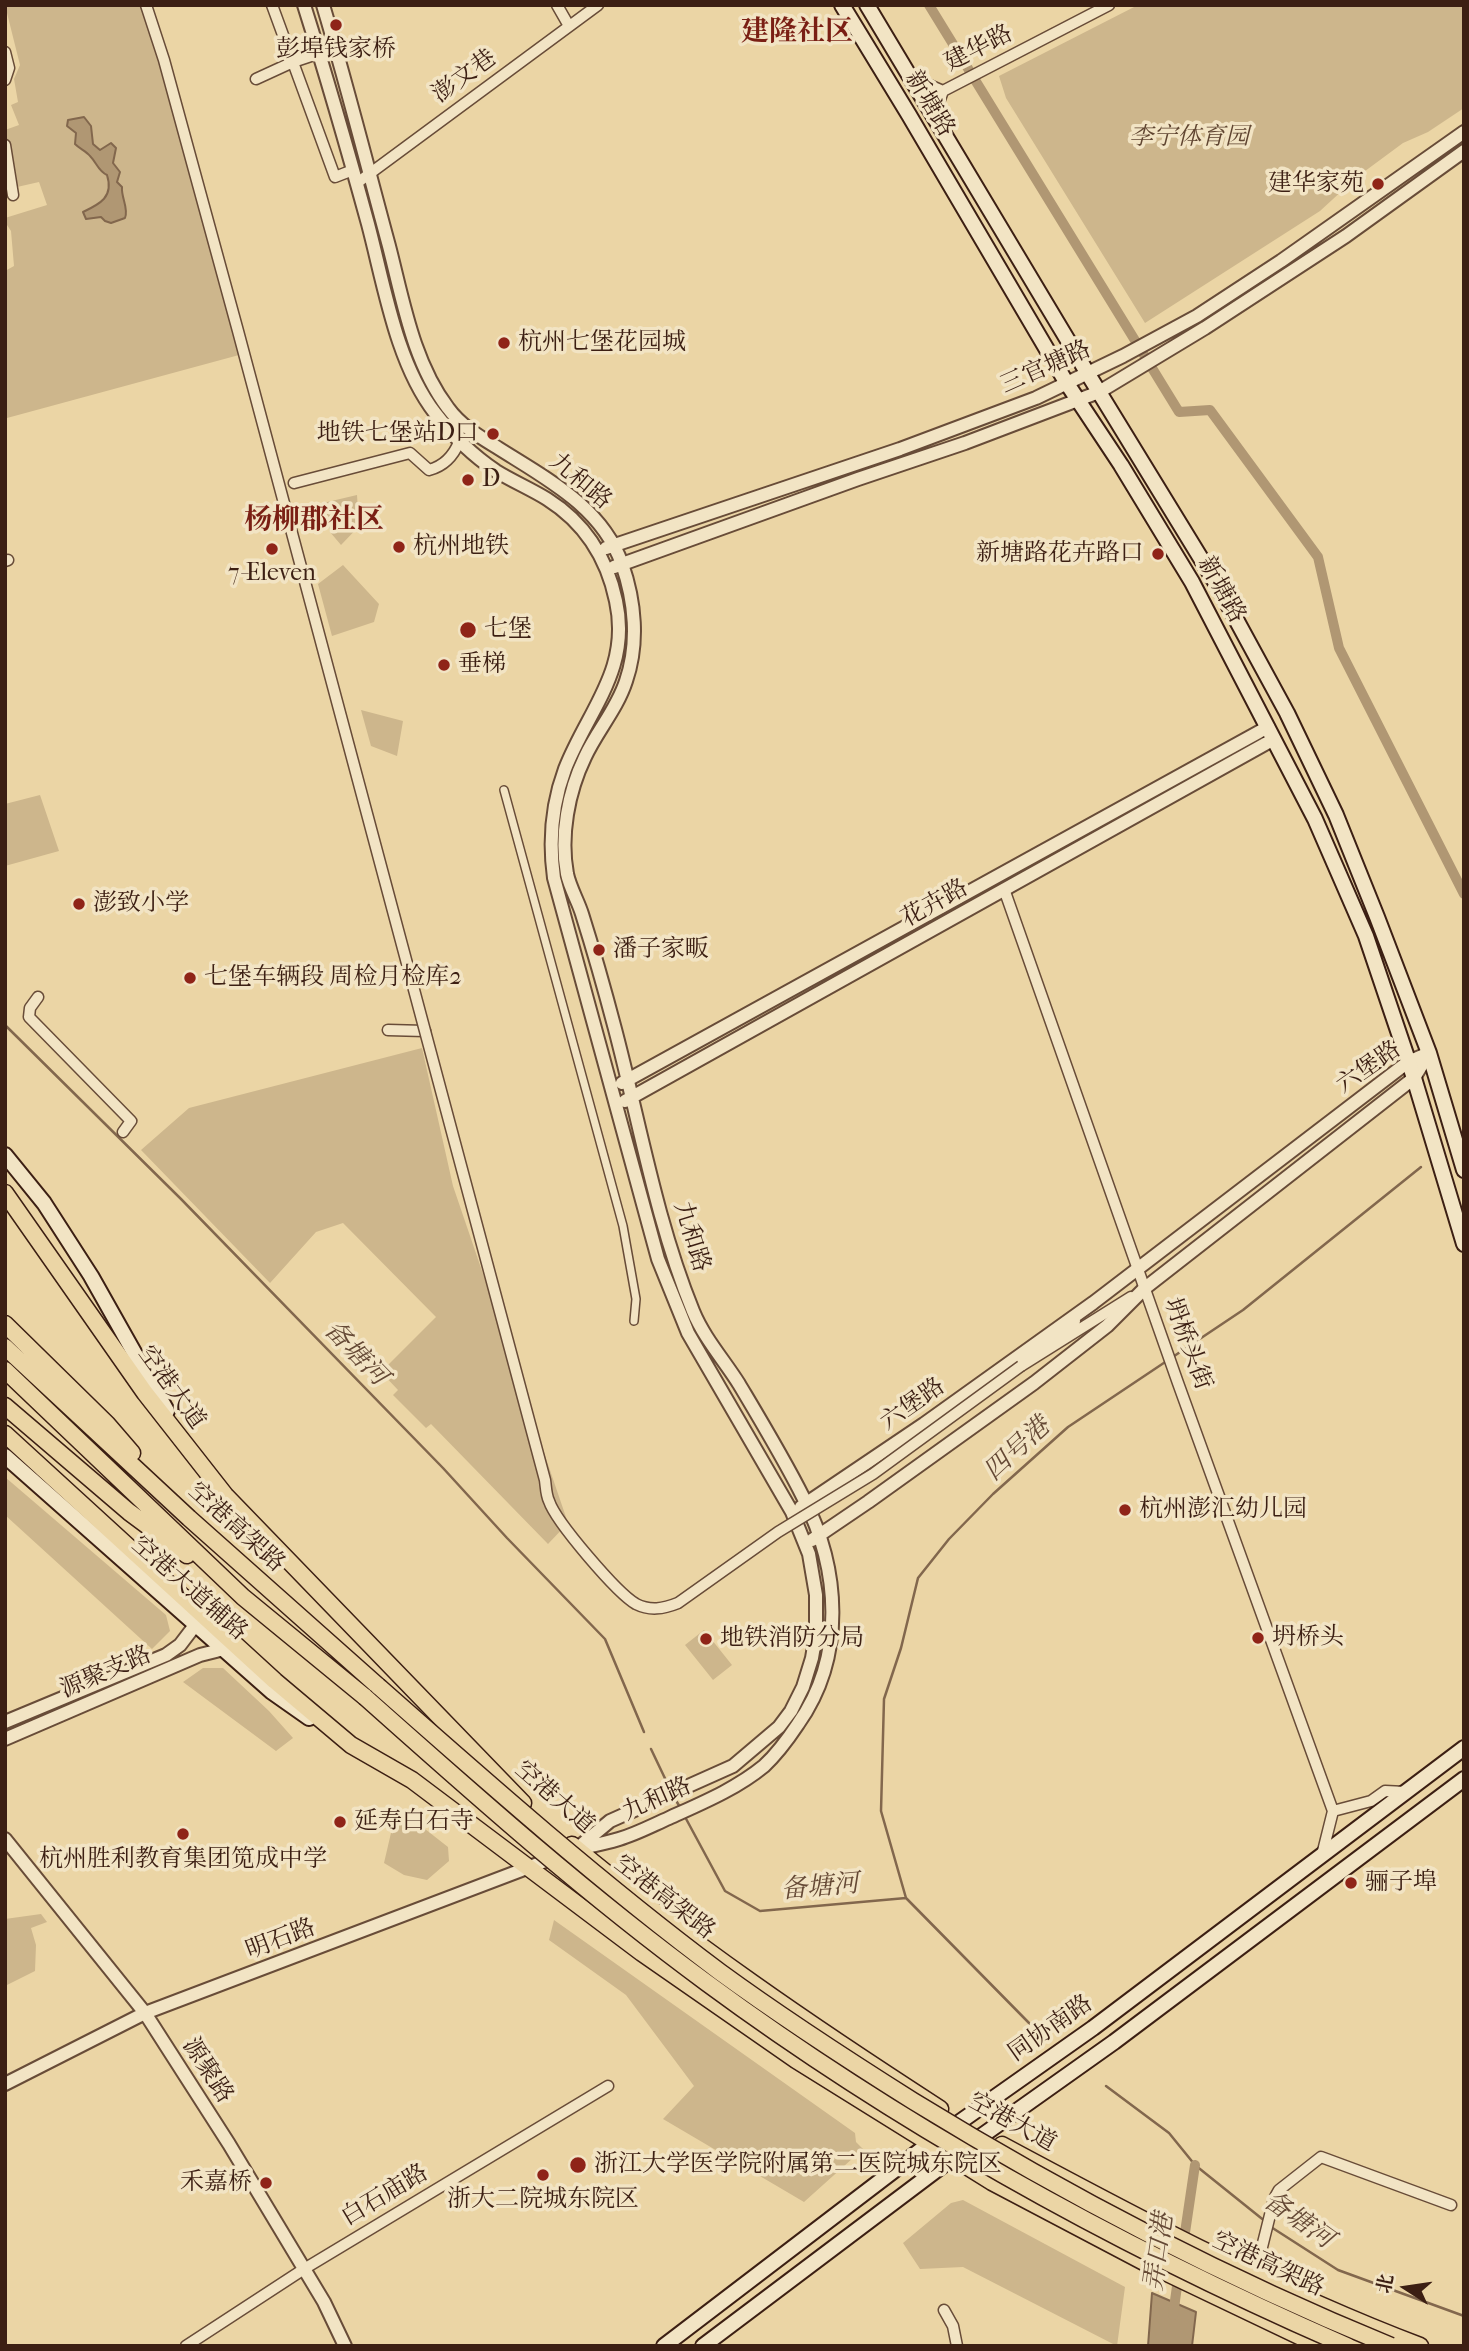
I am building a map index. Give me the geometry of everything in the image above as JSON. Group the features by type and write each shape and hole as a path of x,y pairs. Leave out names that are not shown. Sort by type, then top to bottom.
{"main road":[{"name":"新塘路","path":"842,5 1066,382 1121,465 1192,582 1315,819 1366,936 1414,1078 1464,1244"},
{"name":"新塘路","path":"867,5 1219,588 1287,713 1336,816 1429,1053 1464,1170"},
{"path":"5,1155 44,1203 90,1276 194,1458"},
{"name":"空港大道","path":"5,1193 194,1458 225,1495 512,1794 577,1849 799,2017 959,2121 1149,2224 1420,2346"},
{"path":"5,1324 107,1424 189,1517"},
{"name":"空港高架路","path":"5,1347 189,1517 534,1824 719,1971 821,2043 1030,2171 1138,2229 1261,2289 1391,2346"},
{"name":"空港高架路","path":"5,1370 243,1597 365,1697 520,1836 707,1983 822,2063 1020,2186 1245,2301 1347,2346"},
{"path":"5,1406 130,1513 243,1597"},
{"path":"5,1434 275,1681 351,1745 412,1780 642,1953 796,2060 992,2182 1144,2262 1320,2346"},
{"name":"空港大道辅路","path":"5,1457 272,1692 351,1745"},
{"name":"同协南路","path":"664,2346 959,2121 1093,2028 1464,1748"},
{"name":"同协南路","path":"703,2346 1464,1779"}],"street":[{"path":"146,5 209,222 538,1453 548,1500 555,1514 610,1582 638,1605 654,1609 678,1603 778,1532 873,1474 1021,1367 1063,1334 1093,1303"},
{"path":"272,5 335,177 355,176"},
{"name":"九和路","path":"304,5 320,53 394,321 412,374 433,411 459,442 496,471 564,511 599,551 607,570 620,627 615,664 564,772 556,799 551,851 554,878 658,1259 682,1321 792,1512 806,1543 814,1573 816,1634 803,1687 791,1711 764,1742 733,1766 610,1822 577,1849"},
{"name":"九和路","path":"323,5 358,124 413,337 433,385 448,409 465,426 556,484 590,513 614,545 622,564 631,595 634,619 630,668 612,711 584,758 571,795 565,855 571,888 585,923 616,1034 669,1247 695,1318 739,1384 806,1503 830,1576 833,1621 831,1642 816,1694 792,1734 766,1764 732,1789 669,1818 621,1839 577,1849"},
{"path":"557,5 569,26"},
{"name":"澎文巷","path":"355,176 370,173 598,5"},
{"name":"建华路","path":"934,116 943,91 1109,5"},
{"path":"5,52 9,68 5,80"},
{"path":"256,79 320,53"},
{"name":"建华路","path":"911,77 943,91"},
{"name":"三官塘路","path":"599,551 888,453 1036,398 1124,356 1197,316 1282,261 1464,132"},
{"path":"5,145 13,195"},
{"name":"三官塘路","path":"607,570 1099,393 1346,236 1464,151"},
{"path":"294,483 410,453 429,470 441,467 459,442"},
{"name":"花卉路","path":"616,1106 1004,889 1271,733"},
{"name":"花卉路","path":"611,1089 1271,733"},
{"path":"504,790 623,1226 636,1299 634,1321"},
{"name":"坍桥头街","path":"1004,889 1178,1383 1333,1811"},
{"path":"38,997 30,1009 29,1017 131,1121 123,1132"},
{"path":"388,1030 425,1031"},
{"name":"六堡路","path":"792,1512 924,1424 1093,1303 1408,1062 1429,1053"},
{"name":"六堡路","path":"806,1543 1034,1382 1107,1326 1145,1288 1414,1078 1429,1053"},
{"path":"1021,1367 1145,1288"},
{"name":"源聚支路","path":"5,1723 166,1655 180,1645 196,1624"},
{"name":"源聚支路","path":"5,1739 200,1655 224,1649"},
{"path":"1322,1855 1333,1811 1371,1801 1385,1791 1405,1792"},
{"name":"源聚路","path":"5,1839 145,2013 229,2144 304,2269 345,2346"},
{"name":"明石路","path":"5,2084 145,2013 577,1849"},
{"name":"白石庙路","path":"186,2346 304,2269 608,2085"},
{"path":"1255,2274 1272,2205 1279,2190 1321,2157 1451,2205"},
{"path":"944,2310 953,2326 957,2346"}],"green space":[{"path":"5,5 149,5 153,37 239,355 7,418 5,271 14,266 11,231 5,218 47,205 39,182 17,187 5,130 19,125 11,105 18,102 14,79 20,65"},
{"name":"李宁体育园","path":"1138,5 1464,5 1464,108 1428,132 1403,143 1357,177 1320,211 1145,323 1006,98 999,76"},
{"path":"357,495 358,511 366,519 341,545 330,532 323,503"},
{"path":"343,565 379,604 374,622 332,636 318,584"},
{"path":"361,710 403,721 397,756 371,746"},
{"path":"40,795 59,851 5,866 5,804"},
{"path":"422,1048 453,1186 568,1523 548,1544 431,1424 426,1428 393,1395 398,1390 381,1372 436,1317 343,1223 316,1232 270,1283 141,1150 189,1108"},
{"path":"5,1477 166,1615 170,1631 152,1649 5,1515"},
{"path":"704,1630 732,1665 713,1680 685,1645"},
{"path":"203,1668 223,1668 269,1711 293,1738 276,1751 183,1682"},
{"path":"397,1807 448,1847 449,1861 427,1880 404,1875 384,1863"},
{"path":"41,1914 47,1922 31,1928 36,1945 35,1971 5,1986 5,1919"},
{"path":"554,1920 855,2133 856,2142 863,2149 804,2202 663,2119 694,2086 626,1995 549,1940"},
{"path":"963,2200 1125,2287 1117,2346 963,2267 920,2269 903,2243 951,2203"}],"shaded area":[{"path":"84,117 91,126 93,144 100,150 111,143 116,148 113,163 120,172 117,182 122,187 126,214 125,218 111,223 101,217 86,219 83,212 104,199 109,189 107,175 75,144 76,133 67,126 68,120"},
{"path":"1152,2293 1196,2312 1192,2346 1148,2346"}],"waterway":[{"path":"929,5 1179,412 1210,410 1318,557 1339,648 1464,894"},
{"name":"备塘河","path":"5,1025 181,1199 605,1639 644,1732"},
{"name":"四号港","path":"1031,2025 906,1898 881,1811 884,1699 901,1648 918,1578 949,1539 993,1494 1068,1427 1243,1310 1421,1167"},
{"name":"备塘河","path":"651,1749 671,1791"},
{"name":"备塘河","path":"674,1797 681,1809"},
{"name":"备塘河","path":"684,1815 725,1891 760,1911 906,1898"},
{"name":"备塘河","path":"1106,2086 1169,2133 1195,2165 1266,2222"},
{"name":"弄口港","path":"1183,2246 1195,2165"},
{"name":"备塘河","path":"1271,2227 1338,2270 1464,2316"},
{"name":"弄口港","path":"1173,2315 1179,2272"}],"place":[{"name":"彭埠钱家桥","path":"336,25"},
{"name":"建华家苑","path":"1378,184"},
{"name":"杭州七堡花园城","path":"504,343"},
{"name":"地铁七堡站D口","path":"493,434"},
{"name":"D","path":"468,480"},
{"name":"杭州地铁","path":"399,547"},
{"name":"7-Eleven","path":"272,549"},
{"name":"新塘路花卉路口","path":"1158,554"},
{"name":"七堡","path":"468,630"},
{"name":"垂梯","path":"444,665"},
{"name":"澎致小学","path":"79,904"},
{"name":"潘子家畈","path":"599,950"},
{"name":"七堡车辆段 周检月检库2","path":"190,978"},
{"name":"杭州澎汇幼儿园","path":"1125,1510"},
{"name":"坍桥头","path":"1258,1638"},
{"name":"地铁消防分局","path":"706,1639"},
{"name":"延寿白石寺","path":"340,1822"},
{"name":"杭州胜利教育集团笕成中学","path":"183,1834"},
{"name":"骊子埠","path":"1351,1883"},
{"name":"浙江大学医学院附属第二医院城东院区","path":"578,2165"},
{"name":"浙大二院城东院区","path":"543,2175"},
{"name":"禾嘉桥","path":"266,2183"}],"district":[{"name":"建隆社区","path":"797,33"},
{"name":"杨柳郡社区","path":"314,521"}]}
